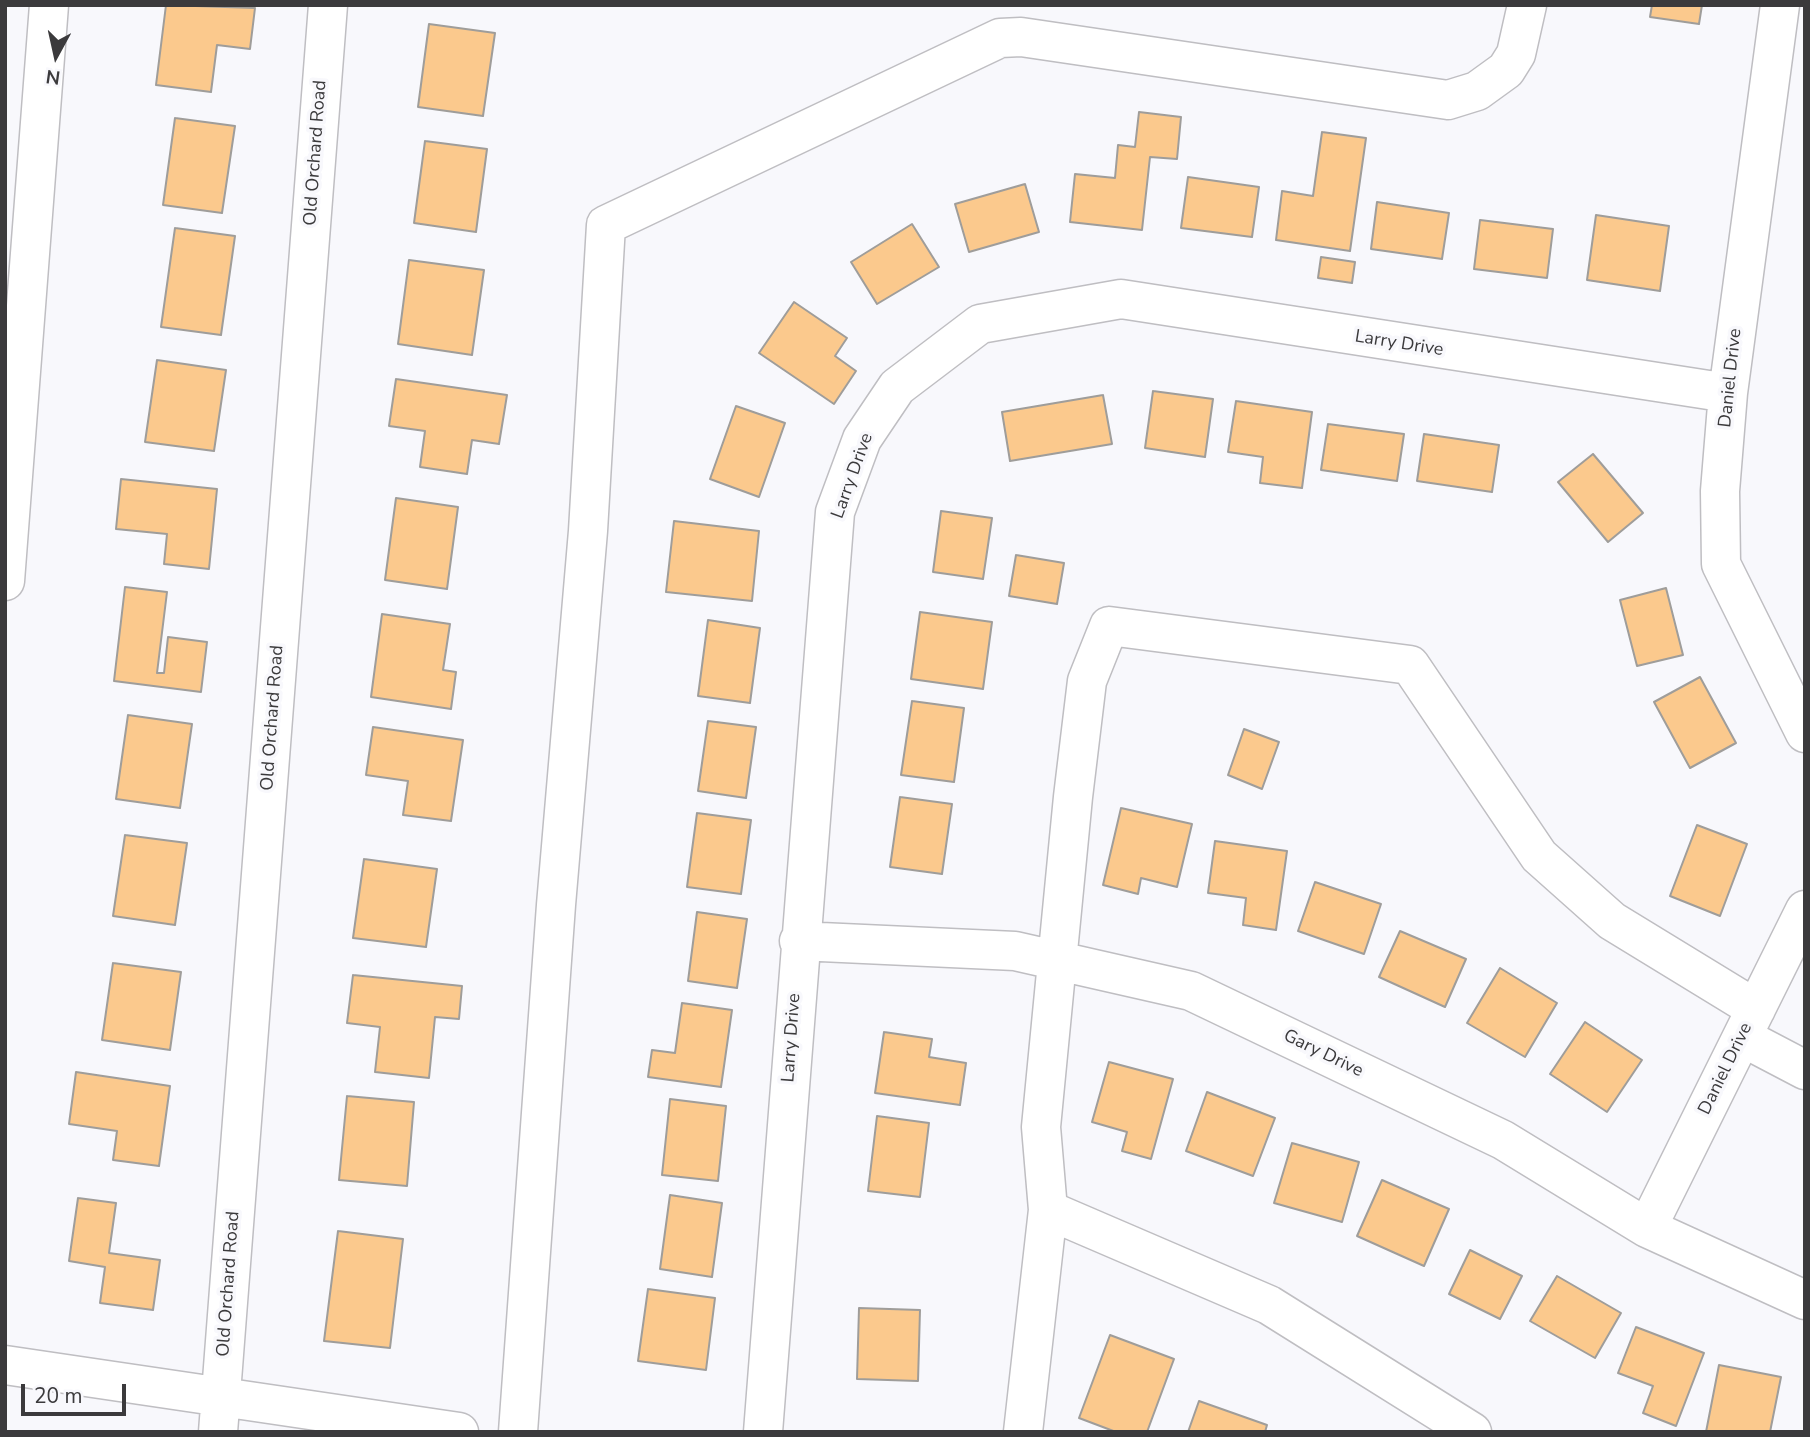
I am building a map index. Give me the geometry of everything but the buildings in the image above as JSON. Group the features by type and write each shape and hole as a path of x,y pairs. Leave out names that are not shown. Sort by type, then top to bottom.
{"street":[{"path":"5,581 49,5"},
{"name":"Old Orchard Road","path":"219,1413 328,5"},
{"path":"518,1432 557,891 588,531 606,225 1000,38 1021,37 1448,100 1477,91 1506,70 1516,54 1527,5"},
{"name":"Daniel Drive","path":"1780,5 1728,393 1720,491 1721,565 1805,733"},
{"name":"Larry Drive","path":"763,1432 799,941 835,512 862,439 897,387 980,324 1121,299 1728,393"},
{"path":"1023,1432 1048,1210 1041,1127 1055,961 1087,681 1109,626 1410,665 1539,856 1612,921 1749,1023 1805,1070"},
{"name":"Daniel Drive","path":"1647,1228 1749,1023 1795,951 1805,910"},
{"name":"Gary Drive","path":"799,941 1015,951 1191,991 1503,1140 1647,1228 1805,1300"},
{"path":"1048,1210 1269,1305 1472,1432"},
{"path":"5,1365 219,1413 459,1432"}]}
